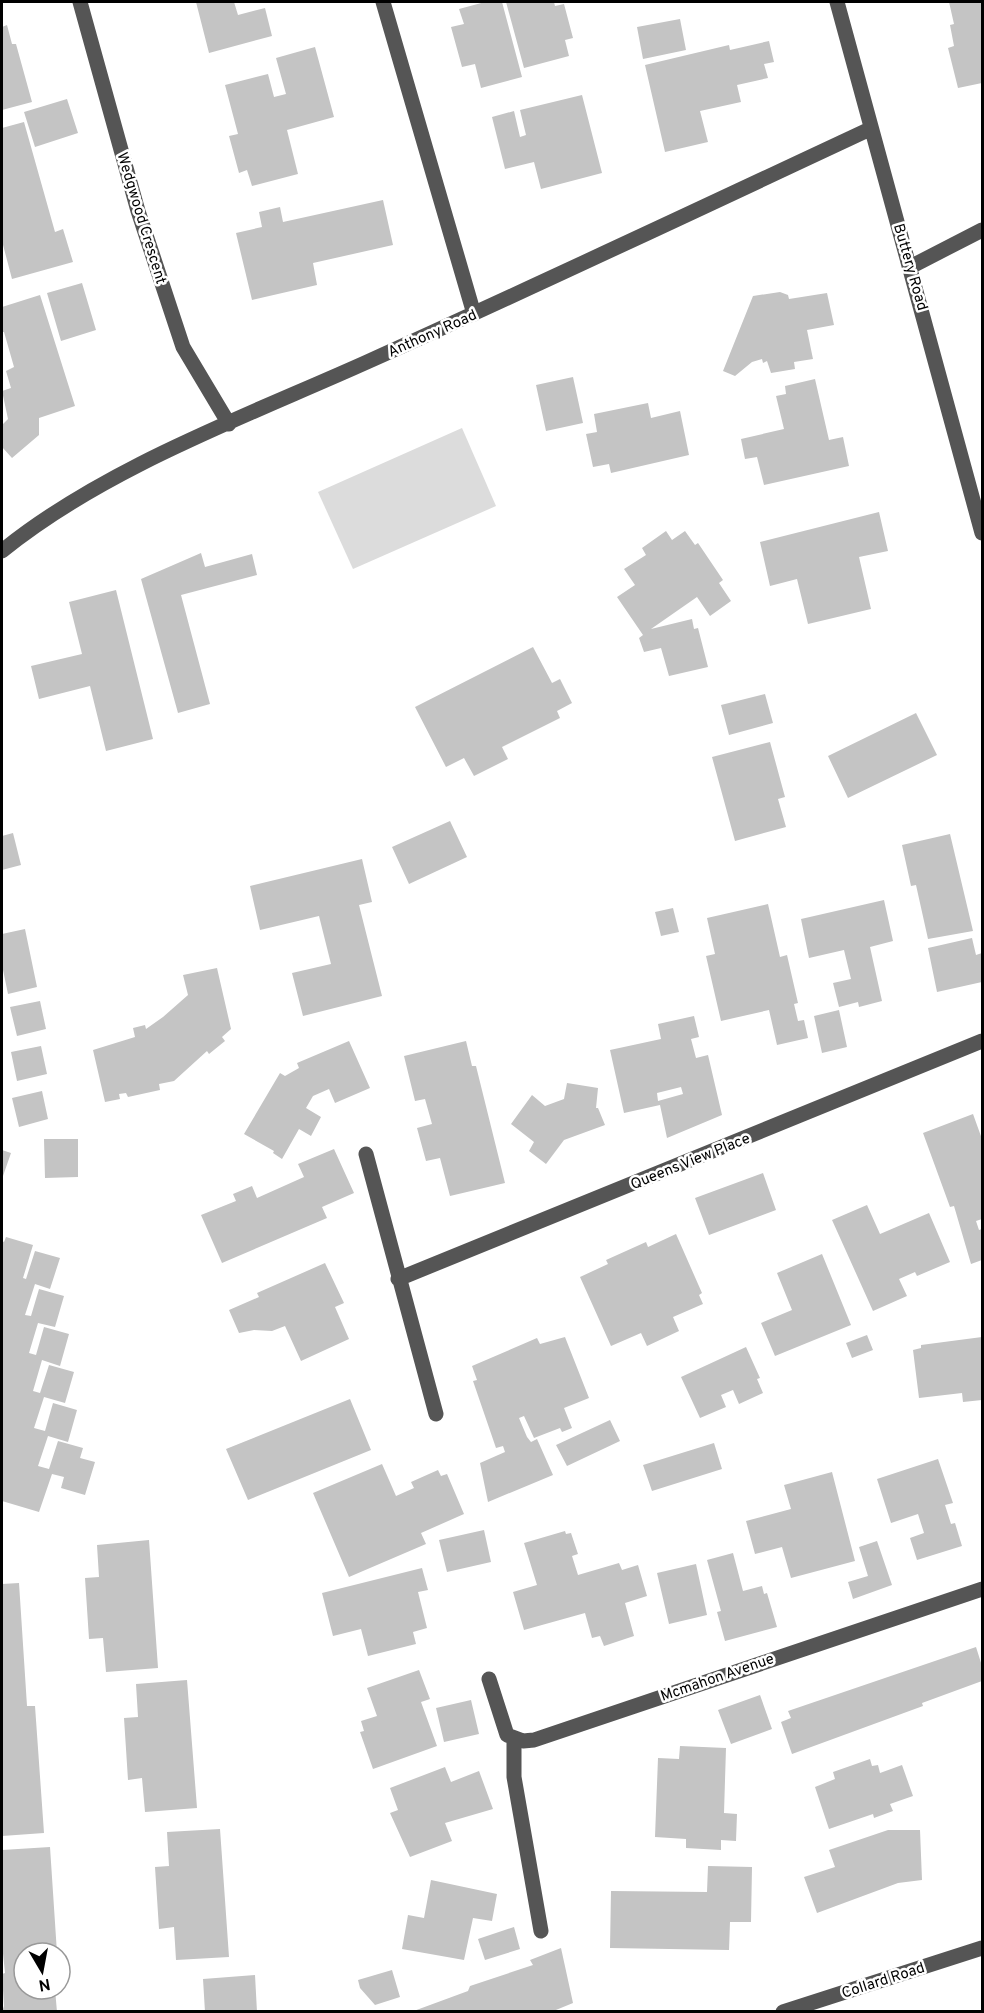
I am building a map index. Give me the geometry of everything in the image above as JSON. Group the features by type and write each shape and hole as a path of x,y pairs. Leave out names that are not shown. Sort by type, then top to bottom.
{"street":[{"name":"Wedgwood Crescent","path":"80,2 138,211 183,347 229,424"},
{"path":"384,2 474,314"},
{"name":"Buttery Road","path":"837,2 870,129 912,266 982,533"},
{"name":"Anthony Road","path":"2,551 41,519 125,472 474,314 870,129"},
{"path":"912,266 982,230"},
{"name":"Queens View Place","path":"398,1279 982,1041"},
{"path":"366,1154 436,1414"},
{"name":"Mcmahon Avenue","path":"514,1739 534,1740 982,1589"},
{"path":"489,1679 507,1735 514,1739 514,1777 541,1930"},
{"name":"Collard Road","path":"783,2012 982,1948"}],"shaded area":[{"path":"462,428 496,506 353,569 318,492"}],"building":[{"path":"196,2 234,2 238,15 265,8 272,36 209,53"},
{"path":"485,2 502,2 522,77 481,88 475,64 462,67 451,27 464,24 459,9"},
{"path":"506,2 554,2 555,6 564,4 573,38 565,40 569,56 524,68"},
{"path":"949,2 982,2 982,83 958,88 948,48 954,46 950,25 954,24"},
{"path":"680,19 686,50 643,59 637,27"},
{"path":"7,25 12,44 16,44 32,102 2,110 2,27"},
{"path":"769,41 774,62 764,64 768,78 737,85 741,102 700,111 708,142 665,152 645,65 729,45 730,50"},
{"path":"315,47 334,117 287,130 298,174 252,186 247,170 239,173 229,136 238,134 225,85 268,74 274,97 286,94 276,58"},
{"path":"582,95 602,173 541,189 534,162 505,169 492,117 514,111 520,137 526,135 520,110"},
{"path":"67,99 78,133 35,147 24,112"},
{"path":"24,122 55,232 63,229 73,262 12,279 2,241 2,128"},
{"path":"383,200 393,245 313,263 317,285 252,300 236,233 262,227 259,212 280,207 283,222"},
{"path":"82,283 96,330 61,341 47,293"},
{"path":"780,292 788,295 789,299 827,293 834,325 807,330 813,359 794,362 795,369 771,373 767,361 763,363 762,359 752,362 735,376 723,371 753,296"},
{"path":"40,295 75,406 39,418 39,435 12,458 2,447 2,425 8,419 2,391 11,388 6,371 14,367 4,332 2,332 2,307"},
{"path":"573,377 583,423 546,431 536,385"},
{"path":"815,379 829,440 843,437 849,466 764,485 757,457 745,459 741,439 784,429 776,396 786,394 785,386"},
{"path":"648,403 651,418 680,411 689,455 611,473 609,464 593,467 586,434 597,432 594,414"},
{"path":"879,512 888,551 859,557 871,609 808,624 797,579 770,586 760,542"},
{"path":"666,531 672,540 685,531 695,545 698,543 723,580 719,583 731,601 710,616 697,597 651,629 692,619 694,629 698,628 708,667 669,676 661,648 644,652 639,638 643,635 617,597 635,585 624,569 646,555 642,548"},
{"path":"201,553 205,567 252,554 257,575 181,595 210,704 178,713 141,579"},
{"path":"116,590 153,739 106,751 90,686 39,699 31,666 82,654 69,602"},
{"path":"533,647 552,683 560,679 572,703 557,711 560,718 502,747 508,759 474,776 464,758 446,767 415,707"},
{"path":"765,694 773,723 729,735 721,705"},
{"path":"916,713 937,755 848,798 828,756"},
{"path":"770,742 785,797 778,799 786,827 735,841 712,757"},
{"path":"450,821 467,857 409,884 392,847"},
{"path":"13,833 21,865 2,870 2,836"},
{"path":"950,834 973,931 928,939 916,885 911,886 902,845"},
{"path":"362,859 372,902 359,905 382,996 303,1016 292,973 331,964 319,916 260,930 250,886"},
{"path":"884,900 893,941 870,947 882,1001 859,1007 858,1002 839,1007 833,983 851,979 844,950 809,958 801,919"},
{"path":"768,904 780,957 787,955 798,1003 794,1004 798,1021 804,1020 808,1038 777,1045 769,1010 721,1021 706,956 715,954 707,918"},
{"path":"673,908 679,932 661,936 655,912"},
{"path":"25,929 37,987 8,994 2,965 2,934"},
{"path":"972,938 976,955 982,953 982,982 937,992 928,948"},
{"path":"217,968 231,1029 222,1037 225,1041 209,1054 207,1051 174,1081 159,1084 160,1090 128,1097 126,1093 119,1094 120,1099 105,1102 93,1050 135,1037 133,1028 145,1025 146,1029 163,1017 188,995 183,975"},
{"path":"40,1001 46,1029 17,1036 10,1007"},
{"path":"839,1010 847,1047 822,1053 814,1016"},
{"path":"694,1016 699,1037 691,1039 696,1058 708,1055 722,1115 667,1138 660,1105 624,1113 610,1050 661,1039 658,1024","holes":["681,1087 683,1094 658,1101 657,1093"]},
{"path":"349,1041 370,1088 335,1103 329,1089 313,1096 306,1108 321,1117 311,1136 299,1129 282,1159 273,1153 274,1151 244,1134 280,1073 285,1076 299,1068 297,1063"},
{"path":"466,1041 472,1066 476,1066 505,1183 450,1196 440,1158 426,1161 417,1128 432,1124 425,1099 415,1101 404,1056"},
{"path":"41,1046 47,1074 17,1081 11,1052"},
{"path":"567,1083 598,1088 596,1108 605,1125 564,1140 546,1164 529,1151 534,1142 511,1124 532,1095 545,1106 564,1099"},
{"path":"42,1091 48,1119 19,1127 12,1098"},
{"path":"973,1114 982,1139 982,1219 976,1221 979,1230 982,1229 982,1260 971,1264 954,1206 950,1207 923,1133"},
{"path":"44,1139 78,1139 78,1177 45,1178"},
{"path":"334,1149 354,1193 322,1207 327,1218 222,1263 201,1215 236,1201 233,1194 252,1186 257,1198 304,1177 298,1164"},
{"path":"2,1150 11,1153 3,1176 2,1175"},
{"path":"763,1173 776,1210 709,1235 695,1198"},
{"path":"867,1205 880,1234 929,1213 950,1262 917,1276 915,1272 899,1279 907,1296 873,1311 832,1220"},
{"path":"676,1234 702,1293 699,1295 703,1304 673,1317 679,1331 647,1346 641,1333 611,1346 580,1277 608,1264 606,1260 646,1242 648,1247"},
{"path":"6,1237 33,1245 23,1278 26,1279 35,1251 60,1258 50,1289 35,1284 25,1315 31,1316 39,1289 64,1296 55,1327 38,1323 29,1353 36,1355 44,1327 69,1334 60,1366 42,1360 33,1391 40,1393 49,1365 74,1372 65,1403 44,1397 34,1428 45,1431 53,1403 77,1410 68,1442 48,1436 38,1466 49,1469 58,1441 83,1448 80,1458 95,1462 85,1495 61,1488 64,1477 52,1474 39,1512 2,1501 2,1241 4,1242"},
{"path":"822,1254 851,1325 775,1356 761,1323 792,1310 777,1273"},
{"path":"325,1263 344,1303 335,1307 349,1339 301,1361 285,1326 272,1331 254,1330 239,1333 229,1310 259,1297 257,1293"},
{"path":"867,1335 873,1350 852,1358 846,1343"},
{"path":"565,1337 589,1398 564,1408 572,1428 562,1432 560,1428 534,1438 524,1416 519,1418 531,1442 537,1439 553,1475 488,1502 480,1463 505,1452 503,1446 496,1448 473,1381 477,1380 472,1366 537,1338 540,1344"},
{"path":"982,1337 982,1400 963,1402 962,1393 919,1398 913,1350 921,1348 921,1345"},
{"path":"746,1347 760,1378 757,1379 763,1393 739,1404 733,1390 721,1395 726,1407 700,1418 681,1377"},
{"path":"350,1399 371,1450 248,1500 226,1449"},
{"path":"610,1420 620,1441 567,1466 556,1445"},
{"path":"714,1443 722,1469 652,1491 643,1465"},
{"path":"938,1459 953,1503 945,1505 951,1524 955,1523 962,1546 917,1560 910,1538 924,1533 918,1514 891,1523 877,1479"},
{"path":"382,1464 396,1496 414,1488 411,1482 438,1470 441,1476 447,1474 464,1514 421,1533 426,1544 349,1577 313,1493"},
{"path":"832,1472 855,1561 791,1578 782,1547 755,1554 746,1521 791,1509 784,1485"},
{"path":"484,1530 491,1562 447,1572 439,1540"},
{"path":"565,1531 566,1534 571,1533 578,1554 572,1556 578,1575 619,1563 622,1570 638,1565 647,1596 625,1603 634,1636 604,1646 600,1636 592,1638 585,1613 524,1630 513,1592 537,1585 524,1543"},
{"path":"149,1540 158,1668 106,1672 103,1638 89,1639 85,1578 99,1577 97,1545"},
{"path":"877,1541 892,1585 853,1599 848,1582 868,1576 859,1547"},
{"path":"733,1553 743,1591 762,1586 764,1594 767,1593 777,1627 725,1641 717,1612 721,1611 707,1560"},
{"path":"696,1564 707,1615 669,1624 657,1573"},
{"path":"422,1568 428,1590 418,1592 427,1628 413,1632 416,1644 368,1656 361,1629 333,1636 322,1593"},
{"path":"19,1583 27,1706 35,1706 44,1833 2,1836 2,1584"},
{"path":"976,1647 982,1666 982,1681 922,1703 923,1706 792,1754 781,1722 791,1718 788,1711"},
{"path":"419,1670 430,1699 421,1702 437,1746 373,1769 360,1732 364,1731 361,1721 377,1716 367,1688"},
{"path":"187,1680 197,1808 145,1812 142,1778 128,1780 124,1718 138,1717 136,1684"},
{"path":"760,1695 772,1729 731,1744 718,1710"},
{"path":"471,1700 479,1734 444,1742 436,1708"},
{"path":"680,1746 726,1748 724,1813 737,1814 736,1841 721,1840 721,1850 686,1848 686,1839 655,1837 658,1758 679,1759"},
{"path":"870,1759 872,1766 878,1765 880,1773 902,1765 913,1796 890,1804 893,1811 874,1818 873,1814 829,1829 815,1787 835,1779 833,1772"},
{"path":"445,1767 451,1782 479,1771 493,1809 445,1823 452,1841 410,1857 390,1813 398,1810 390,1788"},
{"path":"220,1829 229,1957 176,1960 174,1927 159,1929 155,1867 169,1866 167,1832"},
{"path":"888,1830 920,1830 922,1880 898,1883 817,1913 804,1877 835,1867 829,1850"},
{"path":"50,1847 56,1941 12,1941 12,2001 56,2001 57,2012 2,2012 4,2006 2,1974 5,1973 2,1944 2,1850"},
{"path":"708,1866 752,1867 751,1922 730,1922 729,1950 610,1948 611,1891 707,1892"},
{"path":"431,1880 497,1894 492,1921 473,1918 464,1960 402,1949 408,1915 424,1918"},
{"path":"514,1927 520,1949 485,1960 478,1939"},
{"path":"561,1948 573,2003 551,2012 411,2012 468,1991 470,1986 533,1965 530,1960"},
{"path":"392,1970 400,1997 375,2005 360,1988 358,1980"},
{"path":"255,1975 257,2012 205,2012 203,1979"}]}
